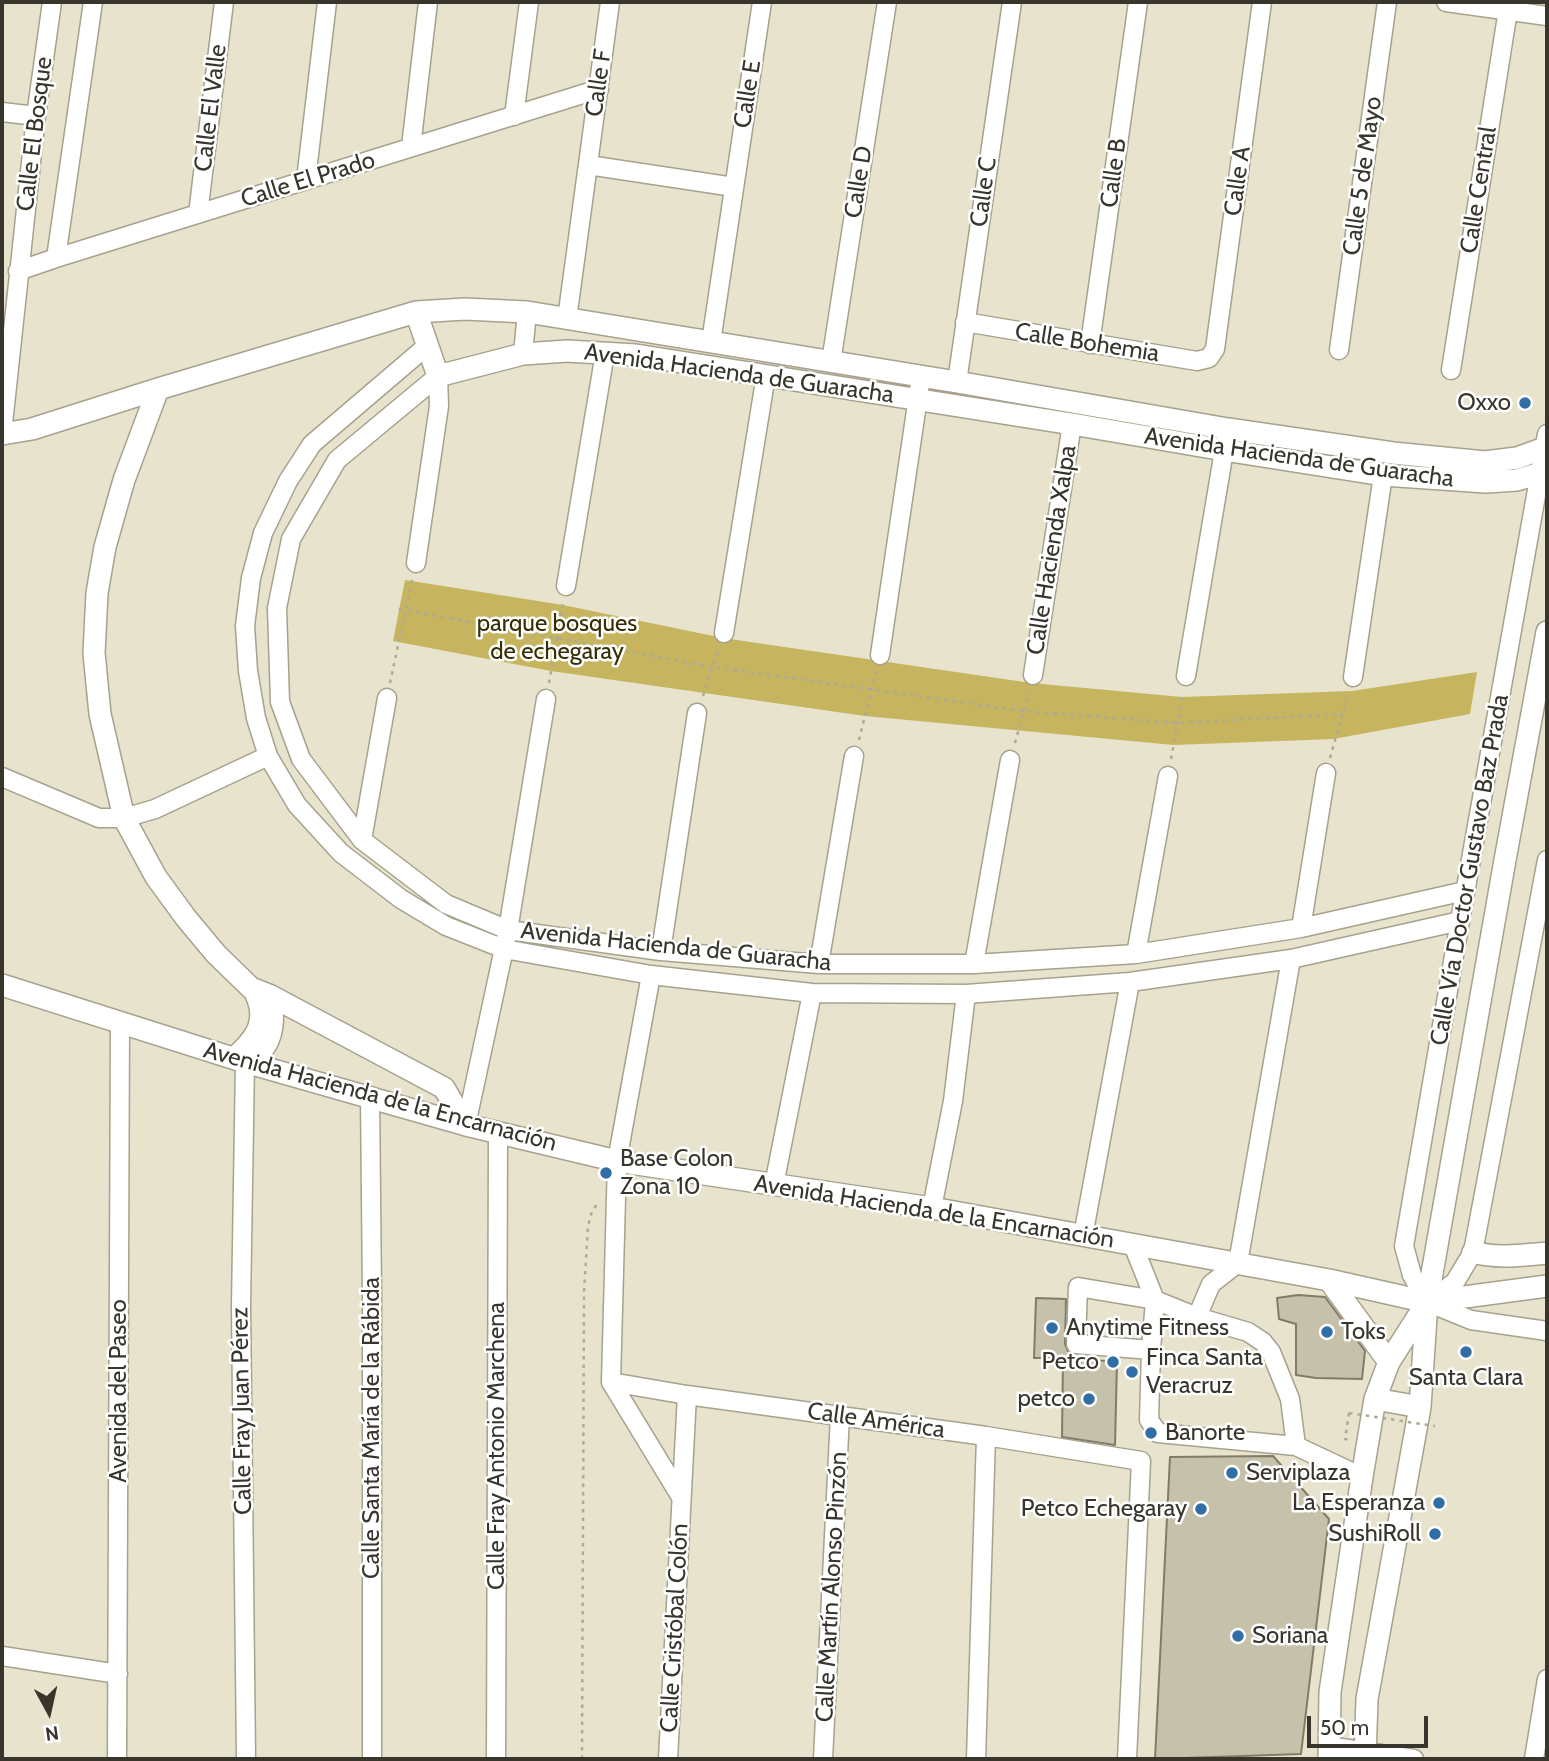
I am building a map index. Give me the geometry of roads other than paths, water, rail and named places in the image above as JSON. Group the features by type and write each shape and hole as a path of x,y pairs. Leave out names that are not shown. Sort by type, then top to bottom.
{"main road":[{"name":"Avenida Hacienda de Guaracha","path":"2,433 32,429 416,312 465,309 527,312 1228,429 1393,453 1485,462 1517,458 1546,443"},
{"path":"416,312 438,376"},
{"name":"Avenida Hacienda de Guaracha","path":"438,376 523,354 567,351 636,355 1383,475 1486,482 1517,480 1544,473"},
{"path":"158,389 124,480 105,547 97,593 94,653 100,714 124,818 156,877 216,954 261,992 444,1088 466,1125"},
{"name":"Calle Vía Doctor Gustavo Baz Prada","path":"1365,1755 1367,1699 1420,1407 1427,1302 1547,632"},
{"name":"Avenida Hacienda de la Encarnación","path":"2,985 238,1060 498,1133 617,1172 774,1185 932,1208 1329,1280 1427,1302"},
{"path":"1473,1252 1485,1256 1547,1253"},
{"path":"1329,1280 1389,1362"},
{"path":"1427,1302 1547,1286"},
{"name":"Calle Vía Doctor Gustavo Baz Prada","path":"1329,1753 1330,1692 1375,1399 1389,1362 1427,1302"},
{"path":"1375,1399 1420,1407"}],"street":[{"name":"Calle El Bosque","path":"2,433 18,271 52,2"},
{"name":"Calle El Bosque","path":"56,258 93,2"},
{"name":"Calle El Valle","path":"198,214 224,2"},
{"path":"306,180 327,2"},
{"path":"411,148 428,2"},
{"path":"514,116 528,2"},
{"name":"Calle F","path":"567,319 610,2"},
{"name":"Calle E","path":"711,342 762,2"},
{"name":"Calle D","path":"831,362 887,2"},
{"name":"Calle C","path":"957,382 1012,2"},
{"name":"Calle B","path":"1090,344 1139,2"},
{"name":"Calle A","path":"1209,358 1215,349 1262,2"},
{"name":"Calle 5 de Mayo","path":"1339,350 1387,2"},
{"path":"1446,2 1484,4 1547,16"},
{"name":"Calle Central","path":"1451,370 1508,10"},
{"name":"Calle El Prado","path":"18,271 599,89"},
{"path":"2,112 36,116"},
{"path":"589,165 734,187"},
{"path":"523,354 527,312"},
{"name":"Calle Bohemia","path":"965,323 1197,361 1209,358"},
{"path":"636,355 640,331"},
{"name":"Avenida Hacienda de Guaracha","path":"428,345 312,444 288,481 263,533 251,578 245,626 248,671 256,718 268,756 296,806 341,853 401,899 446,926 504,949 651,975 812,993 966,994 1130,982 1245,966 1291,959 1460,921"},
{"path":"566,586 605,353"},
{"path":"416,564 439,406 438,376"},
{"name":"Avenida Hacienda de Guaracha","path":"438,376 337,460 291,539 277,608 280,702 302,759 362,840 446,904 508,930 661,951 820,964 941,965 1136,954 1301,928 1465,891"},
{"path":"724,633 766,376"},
{"path":"880,654 921,377"},
{"name":"Calle Hacienda Xalpa","path":"1033,675 1072,424"},
{"path":"1186,676 1228,429"},
{"name":"Calle Vía Doctor Gustavo Baz Prada","path":"1546,443 1544,473 1465,891 1404,1245 1412,1275 1427,1302 1455,1282 1473,1252 1544,902 1547,865"},
{"path":"1353,677 1383,475"},
{"path":"362,840 387,698"},
{"path":"466,1125 508,930 546,699"},
{"path":"661,951 697,713"},
{"path":"2,777 99,818 124,818 155,809 268,756"},
{"path":"820,964 855,756"},
{"path":"974,964 1010,760"},
{"path":"1301,928 1326,773"},
{"path":"1136,954 1168,776"},
{"path":"1241,938 1245,966"},
{"path":"1197,1317 1211,1284 1238,1263 1291,959"},
{"path":"850,993 860,986 862,975 855,965"},
{"path":"936,993 929,985 931,974 941,965"},
{"path":"611,1382 617,1172 651,975"},
{"path":"1083,1236 1130,982"},
{"path":"238,1060 259,1023 257,999 261,992"},
{"path":"774,1185 812,993"},
{"path":"932,1208 953,1101 966,994"},
{"name":"Avenida del Paseo","path":"117,1759 120,1023"},
{"name":"Calle Fray Juan Pérez","path":"238,1060 246,1759"},
{"name":"Calle Santa María de la Rábida","path":"370,1096 372,1759"},
{"name":"Calle Fray Antonio Marchena","path":"496,1759 498,1133"},
{"path":"1133,1245 1154,1300 1149,1420 1158,1433 1296,1446 1362,1477"},
{"path":"1151,1350 1076,1344 1078,1287 1154,1300 1197,1317 1248,1332 1263,1342 1271,1352 1290,1399 1296,1446"},
{"name":"Avenida Hacienda de la Encarnación","path":"1427,1302 1471,1320 1547,1331"},
{"name":"Calle América","path":"611,1382 1141,1461 1127,1759"},
{"name":"Calle Cristóbal Colón","path":"611,1382 681,1497"},
{"name":"Calle Cristóbal Colón","path":"668,1759 687,1395"},
{"name":"Calle Martín Alonso Pinzón","path":"823,1759 840,1415"},
{"path":"976,1759 986,1436"},
{"path":"2,1656 118,1674"},
{"path":"1534,1759 1547,1679"},
{"path":"1329,1753 1414,1759"}],"place":[{"name":"Oxxo","path":"1525,403"},
{"name":"Base Colon Zona 10","path":"606,1173"},
{"name":"Anytime Fitness","path":"1052,1328"},
{"name":"Toks","path":"1327,1332"},
{"name":"Santa Clara","path":"1466,1352"},
{"name":"Petco","path":"1113,1362"},
{"name":"Finca Santa Veracruz","path":"1132,1372"},
{"name":"petco","path":"1089,1399"},
{"name":"Banorte","path":"1151,1433"},
{"name":"Serviplaza","path":"1232,1473"},
{"name":"La Esperanza","path":"1439,1503"},
{"name":"Petco Echegaray","path":"1201,1509"},
{"name":"SushiRoll","path":"1435,1534"},
{"name":"Soriana","path":"1238,1636"}],"park label":[{"name":"parque bosques de echegaray","path":"557,638"}]}
